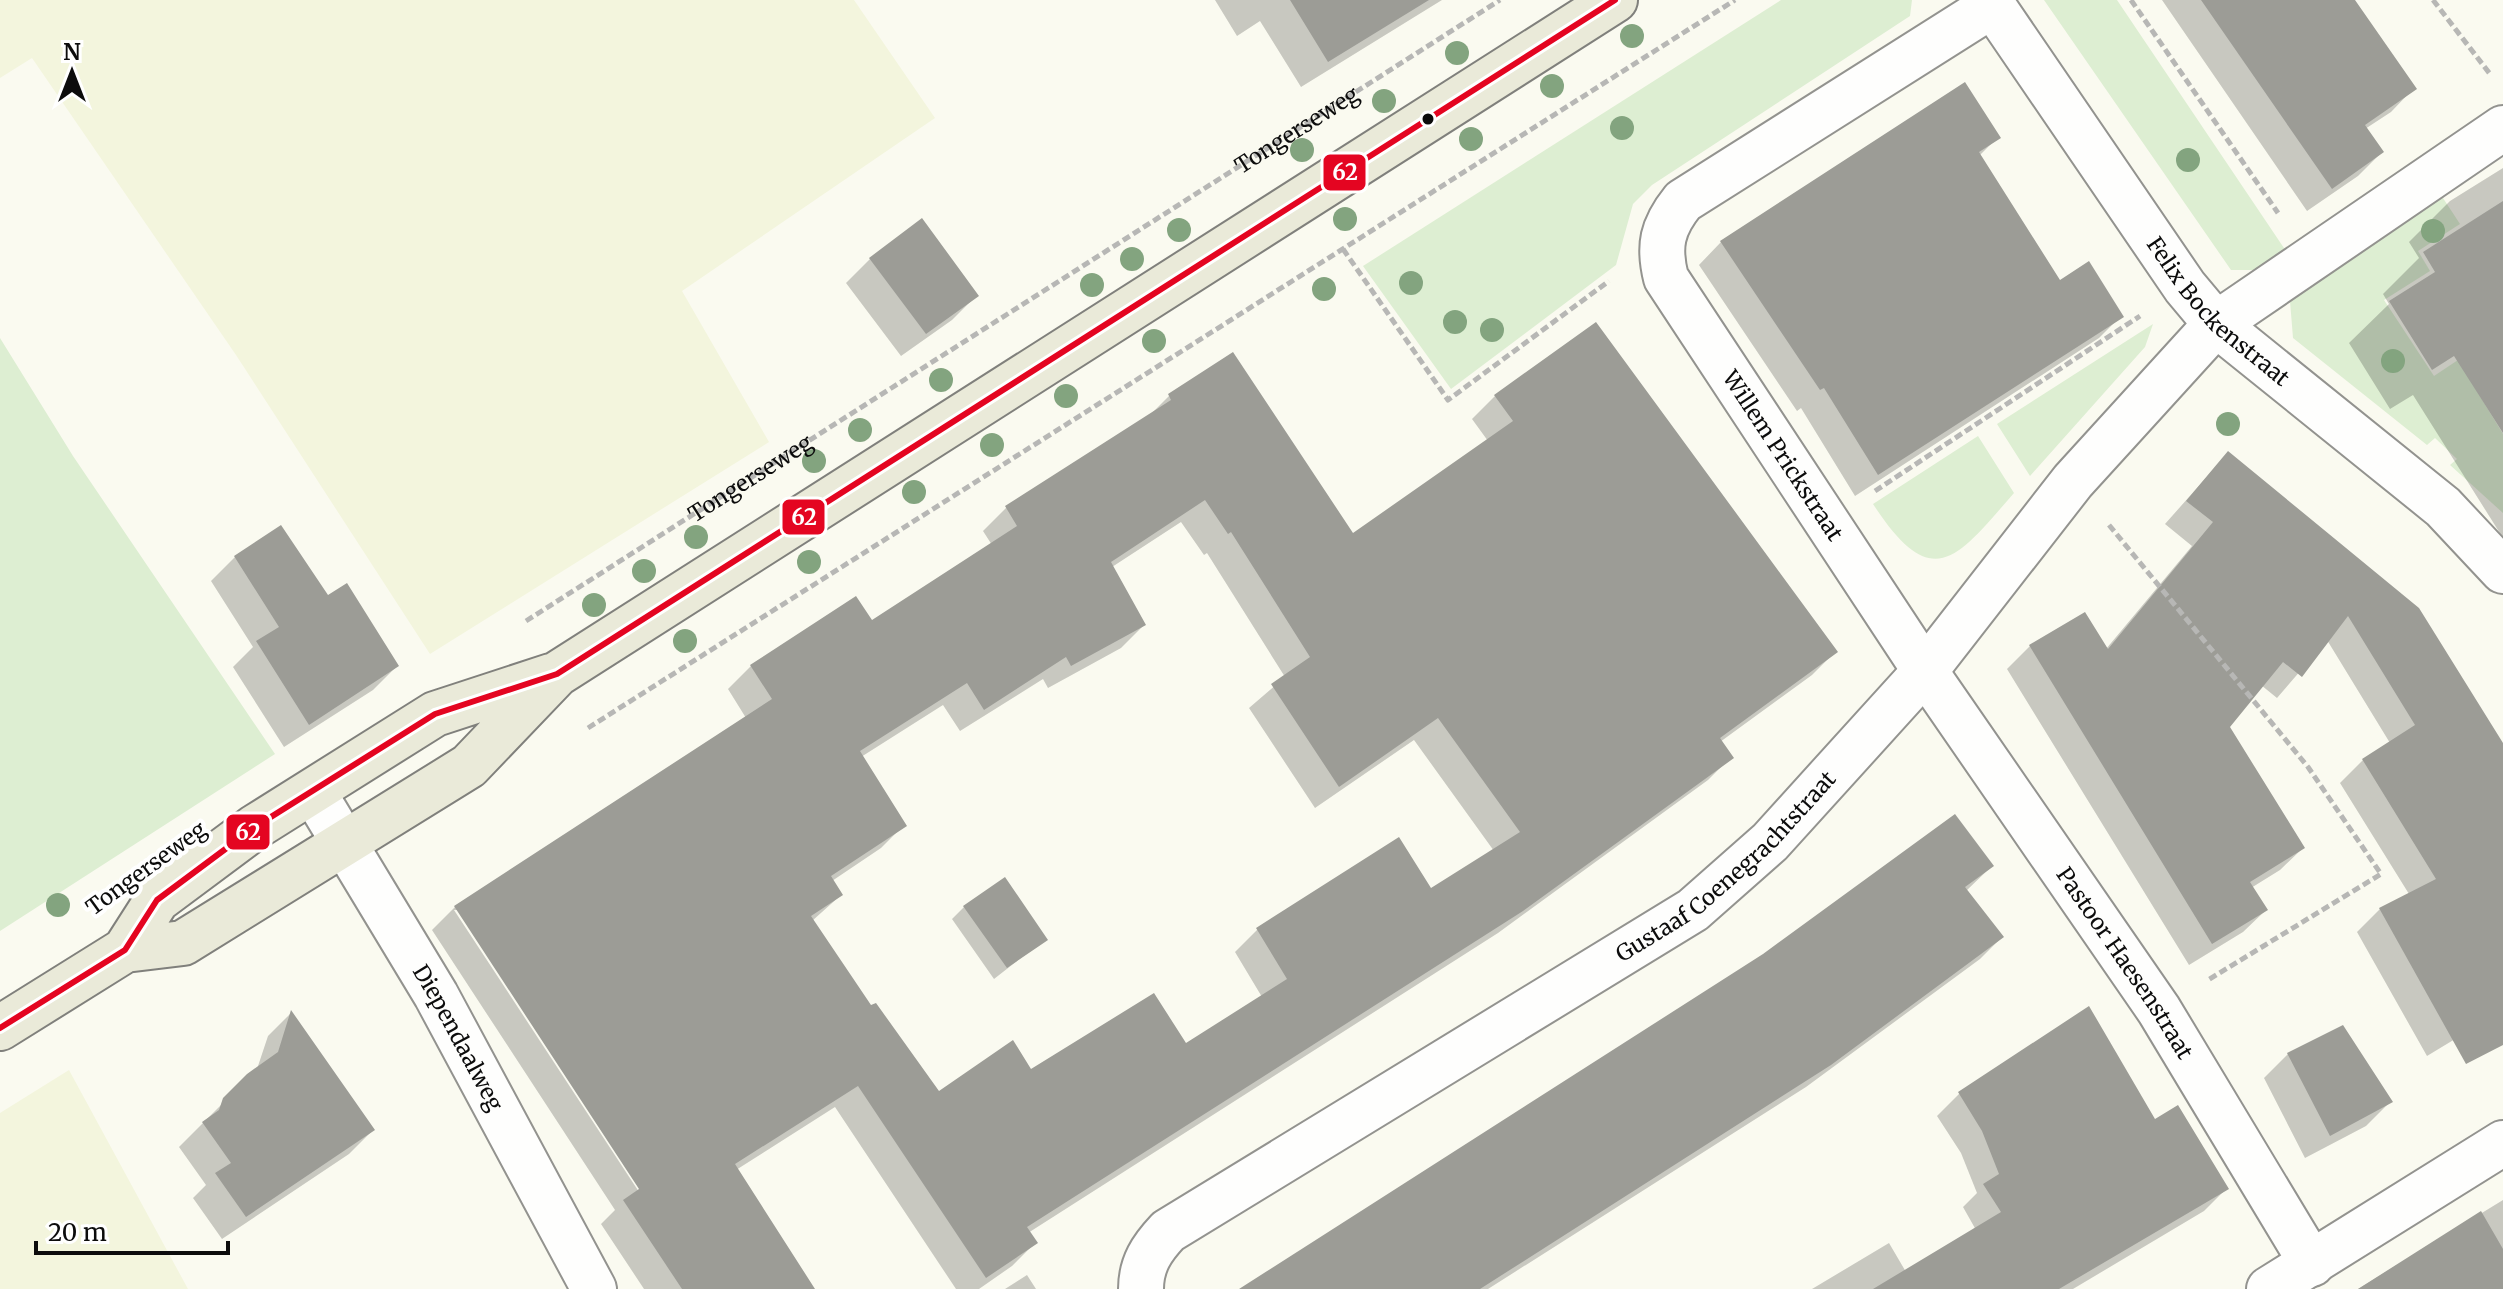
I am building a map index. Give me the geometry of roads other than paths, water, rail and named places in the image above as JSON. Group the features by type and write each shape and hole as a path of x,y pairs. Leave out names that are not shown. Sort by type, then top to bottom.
{"main road":[{"name":"Tongerseweg","path":"0,1028 125,950 183,943 469,766 557,674 1615,0"},
{"name":"Tongerseweg","path":"125,950 157,900 255,827 314,793 435,714 557,674"}],"street":[{"name":"Willem Prickstraat","path":"1925,671 1666,278 1661,246 1683,201 1991,3"},
{"name":"Felix Bockenstraat","path":"1991,3 2185,287 2216,324 2443,507 2503,571"},
{"name":"Gustaaf Coenegrachtstraat","path":"1141,1289 1141,1273 1152,1248 1168,1231 1693,910 1770,842 1925,671 2073,481 2216,324 2503,128"},
{"name":"Pastoor Haesenstraat","path":"1925,671 2159,1010 2312,1264"},
{"name":"Diependaalweg","path":"314,793 436,995 594,1289"},
{"path":"2269,1289 2503,1143"}]}
